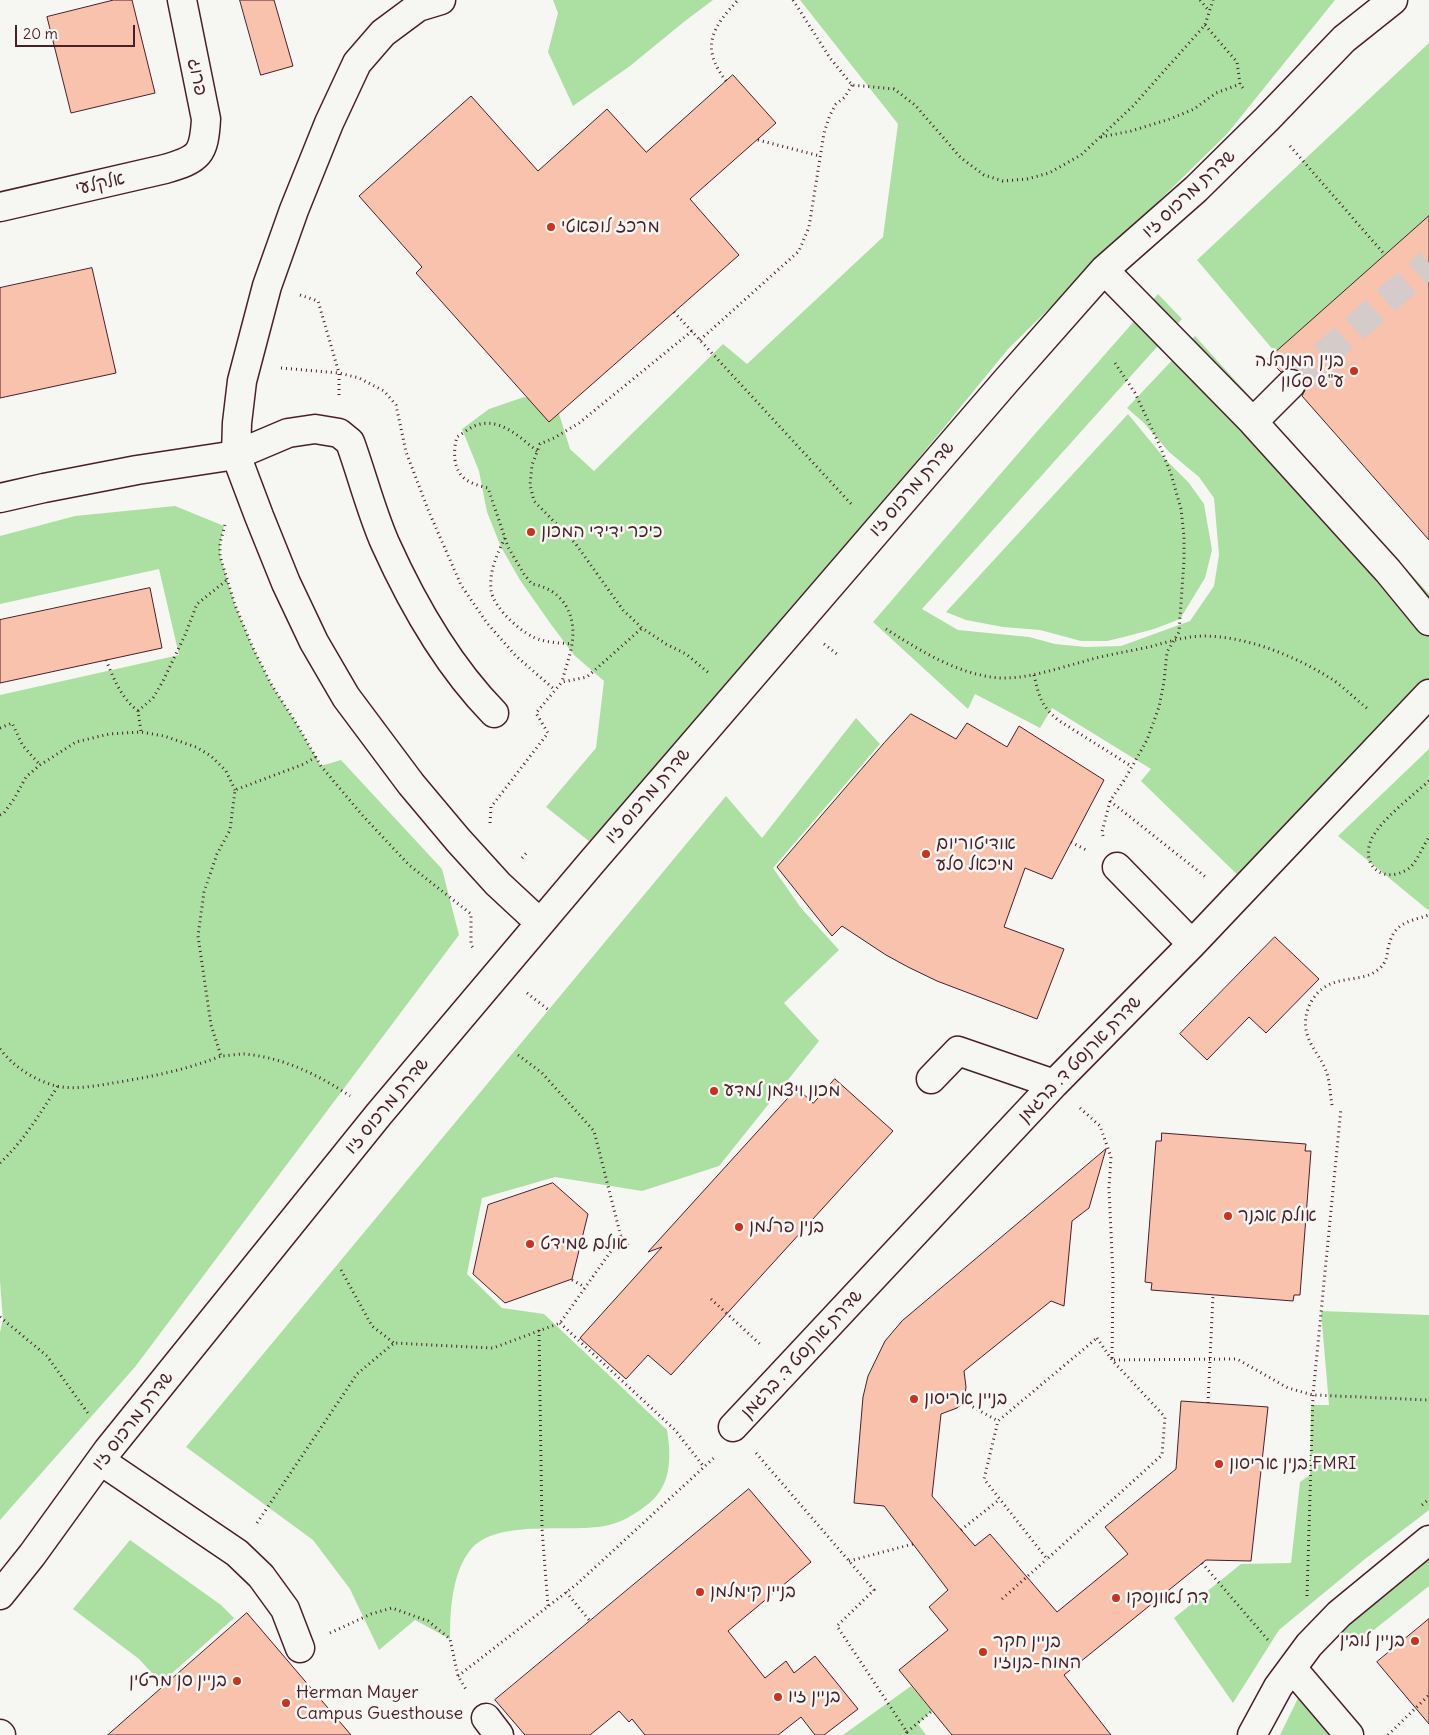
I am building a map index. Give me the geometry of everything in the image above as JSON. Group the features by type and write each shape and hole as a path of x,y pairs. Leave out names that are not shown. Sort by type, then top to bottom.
{"street":[{"name":"פרוג","path":"182,0 206,119 205,135 198,154"},
{"path":"441,0 418,7 383,33 357,64 329,123 294,210 267,286 242,382 237,423 236,455 286,583 314,642 346,696 411,784 458,840 498,884 540,923"},
{"name":"שדרת מרכוס זיו","path":"1344,39 1367,0"},
{"name":"שדרת מרכוס זיו","path":"0,1595 32,1555 104,1455 379,1114 735,695 1006,381 1104,270 1196,190 1344,39 1394,0"},
{"name":"אלקלעי","path":"0,207 165,169 182,164 198,154"},
{"path":"1104,270 1253,422 1388,571 1429,621"},
{"path":"1253,422 1291,384"},
{"path":"0,498 137,470 236,455 288,433 315,429 338,433 350,442 385,542 408,588 431,629 454,664 480,699 494,713"},
{"name":"שדרת ארנסט ד. ברגמן","path":"733,1427 1054,1084 1192,944 1429,694"},
{"path":"1117,867 1192,944"},
{"path":"931,1079 958,1051 1054,1084"},
{"path":"104,1455 236,1553 261,1576 285,1609 300,1648"},
{"path":"1252,1735 1278,1687 1309,1644 1339,1614 1429,1540"},
{"path":"1292,1668 1349,1735"}],"path":[{"path":"726,81 712,58 711,41 716,25 738,0"},
{"path":"793,0 830,58 852,85 894,89 915,105 961,158 984,175 1002,181 1027,179 1049,173 1081,156 1134,106 1205,25 1213,0"},
{"path":"1200,0 1210,11"},
{"path":"1205,25 1237,62 1240,84 1267,119 1385,255"},
{"path":"1100,138 1170,119 1194,109 1216,93 1240,84"},
{"path":"700,340 799,250 809,227 824,133 836,104 845,97 852,85"},
{"path":"758,140 820,156"},
{"path":"267,286 318,301 339,373 338,433"},
{"path":"674,312 846,499"},
{"path":"692,331 579,423 540,444 532,465 530,485 534,501 575,543 623,610 642,628 666,644 686,654 735,695"},
{"path":"1115,363 1135,393 1171,474 1181,509 1184,536 1179,632 1167,652 1159,707 1147,740 1110,800 1102,832 1106,851 1117,867"},
{"path":"245,367 288,368 339,373 359,378 384,391 396,405 406,452 429,512 461,585 487,623 516,656 555,690"},
{"path":"490,824 491,807 548,733 536,712 562,682 572,644 573,632 570,614 562,599 545,586 532,584 508,547 488,488 473,484 463,478 455,463 455,443 457,437 474,426 489,423 500,424 537,451"},
{"path":"252,498 224,526 220,543 220,556 252,646 271,684 321,766 362,816 410,865 471,914 471,945 550,1011"},
{"path":"505,537 494,559 491,578 491,590 496,603 518,627 539,640 572,644"},
{"path":"138,711 153,698 163,681 186,635 197,604 227,580"},
{"path":"562,682 587,677 642,628"},
{"path":"886,629 928,655 985,676 1004,677 1034,675 1100,656 1174,640 1203,636 1228,639 1253,644 1307,664 1332,679 1396,729"},
{"path":"106,660 115,683 129,704 138,711 141,732"},
{"path":"1034,675 1040,699 1047,712 1131,766"},
{"path":"0,728 12,723 23,746 40,765"},
{"path":"0,815 14,799 26,777 40,765 76,742 109,734 141,732 164,736 196,747 211,756 226,771 235,790 230,830 218,854 204,892 198,936 211,1025 221,1056"},
{"path":"235,790 304,764 316,757"},
{"path":"1429,781 1377,828 1367,851 1369,860 1375,870 1384,875 1398,874 1410,868 1429,837"},
{"path":"1110,800 1234,899"},
{"path":"1332,1105 1326,1071 1307,1036 1306,1020 1309,1006 1315,995 1326,986 1340,980 1362,978 1373,974 1381,968 1387,959 1394,931 1405,923 1429,915"},
{"path":"0,1049 29,1075 58,1086 87,1087 135,1080 201,1064 221,1056 243,1054 272,1058 297,1067 340,1088 379,1114"},
{"path":"518,1056 542,1073 594,1131 621,1237 630,1247"},
{"path":"1054,1084 1100,1126 1111,1157 1112,1360"},
{"path":"0,1163 23,1139 58,1086"},
{"path":"1307,1601 1313,1395 1341,1108"},
{"path":"341,1270 372,1326 394,1343 493,1348 560,1323 621,1237"},
{"path":"572,1280 585,1287"},
{"path":"1208,1403 1213,1295"},
{"path":"711,1300 787,1370"},
{"path":"0,1317 47,1356 85,1408 104,1455"},
{"path":"560,1323 675,1430 704,1467"},
{"path":"540,1330 542,1528 548,1606"},
{"path":"1002,1598 1047,1559 1162,1455 1165,1417 1112,1360 1097,1338 998,1421 984,1479 1047,1559"},
{"path":"236,1553 357,1374 394,1343"},
{"path":"1112,1360 1237,1359 1288,1388 1313,1395 1429,1400"},
{"path":"964,1402 998,1421"},
{"path":"458,1676 577,1584 724,1448 733,1427 874,1590 837,1626 906,1734 932,1711"},
{"path":"961,1530 1000,1499"},
{"path":"849,1560 913,1544"},
{"path":"1202,1563 1269,1641"},
{"path":"566,1592 590,1621"},
{"path":"300,1648 371,1614 392,1608 428,1621 450,1639 458,1676 492,1727"},
{"path":"1388,1735 1429,1695"}],"green space":[{"path":"553,0 713,0 630,66 573,106 548,52 558,13"},
{"path":"800,0 1335,0 1227,134 1008,349 879,507 609,857 546,807 596,748 604,681 574,655 520,580 501,547 487,512 479,471 462,429 489,409 524,397 556,404 570,449 594,471 723,344 747,364 883,237 898,124"},
{"path":"1429,43 1429,218 1385,255 1280,358 1197,260"},
{"path":"1158,294 1182,319 922,609 958,630 1029,637 1055,644 1086,647 1121,646 1190,621 1214,586 1219,555 1214,498 1199,477 1169,452 1144,423 1127,408 1195,336 1429,594 1429,712 1248,885 1141,781 1151,769 1052,708 1040,728 975,694 968,709 873,622"},
{"path":"1128,414 1165,459 1189,483 1204,504 1212,550 1205,578 1180,619 1154,629 1107,641 1081,641 1040,630 1003,627 966,620 946,612"},
{"path":"175,506 224,526 220,543 220,556 235,605 252,646 271,684 321,766 341,760 442,869 459,935 135,1367 0,1520 0,1332 3,1320 0,1281 0,695 179,655 159,569 0,604 0,536 75,516"},
{"path":"856,718 880,744 773,868 801,908 839,950 784,1003 819,1041 719,1166 642,1191 555,1177 482,1198 467,1274 502,1308 544,1314 667,1430 669,1463 664,1483 659,1492 643,1508 635,1514 613,1524 593,1527 518,1530 500,1533 484,1539 472,1548 465,1557 456,1579 450,1639 415,1620 379,1650 350,1589 313,1540 186,1447 726,796 762,838"},
{"path":"1429,749 1429,909 1428,910 1338,836"},
{"path":"1321,1311 1429,1315 1429,1510 1365,1559 1279,1630 1233,1703 1174,1618 1241,1564 1291,1563 1300,1482 1310,1475 1311,1405 1329,1405"},
{"path":"130,1540 221,1605 234,1618 161,1683 139,1659 73,1609"},
{"path":"1429,1558 1429,1586 1360,1641 1323,1634"},
{"path":"911,1686 932,1711 918,1724 926,1735 843,1735"},
{"path":"1301,1692 1336,1735 1280,1735"}],"building":[{"path":"114,0 132,0 155,93 71,113 47,17"},
{"path":"240,0 274,0 293,66 261,75"},
{"name":"מרכז לופאטי","path":"733,75 776,123 690,199 739,255 549,422 416,273 422,267 359,196 471,96 538,171 607,109 646,152"},
{"name":"בנין המנהלה ע\"ש סטון","path":"1429,216 1429,540 1302,396 1306,388 1306,380 1302,373 1295,369 1287,369 1281,372 1268,359"},
{"path":"92,268 116,373 0,398 0,288"},
{"path":"150,588 162,648 0,683 0,620"},
{"name":"אודיטוריום מיכאל סלע","path":"911,714 956,739 967,723 1007,747 1019,726 1104,780 1052,879 1025,868 1004,927 1064,949 1037,1019 937,981 886,955 842,926 832,936 777,867"},
{"path":"1275,937 1319,979 1266,1033 1249,1017 1207,1060 1180,1034"},
{"name":"בנין פרלמן","path":"835,1079 893,1131 671,1375 648,1355 626,1379 580,1338 662,1247 648,1252 797,1088 813,1103"},
{"name":"אולם אבנר","path":"1162,1133 1306,1144 1305,1151 1311,1151 1300,1295 1294,1295 1293,1301 1151,1290 1152,1283 1145,1282 1156,1141 1161,1141"},
{"path":"1106,1149 1089,1208 1072,1221 1064,1306 1051,1301 964,1371 966,1387 964,1402 957,1408 941,1414 932,1496 975,1546 990,1534 1057,1612 1128,1554 1105,1527 1176,1469 1181,1401 1268,1407 1251,1561 1206,1560 1064,1675 1111,1735 952,1735 899,1670 948,1630 929,1607 948,1590 884,1506 854,1503 863,1397 868,1376 885,1341 902,1321"},
{"name":"אולם שמידט","path":"553,1183 588,1214 572,1279 505,1303 473,1274 488,1205"},
{"name":"בניין קימלמן","path":"749,1489 811,1562 728,1631 765,1678 786,1661 794,1673 815,1656 858,1709 824,1735 815,1735 801,1717 778,1735 645,1735 632,1719 629,1722 619,1711 590,1735 525,1735 495,1700"},
{"name":"בניין סן מרטין","path":"247,1613 351,1735 108,1735"},
{"name":"בניין לובין","path":"1429,1619 1429,1724 1377,1662"}],"tunnel":[{"path":"1291,384 1429,263"}],"place":[{"name":"מרכז לופאטי","path":"551,227"},
{"name":"בנין המנהלה ע\"ש סטון","path":"1354,371"},
{"name":"כיכר ידידי המכון","path":"531,532"},
{"name":"אודיטוריום מיכאל סלע","path":"926,854"},
{"name":"מכון ויצמן למדע","path":"714,1091"},
{"name":"אולם אבנר","path":"1228,1216"},
{"name":"בנין פרלמן","path":"739,1227"},
{"name":"אולם שמידט","path":"530,1244"},
{"name":"בניין אריסון","path":"914,1399"},
{"name":"בנין אריסון FMRI","path":"1219,1464"},
{"name":"בניין קימלמן","path":"700,1592"},
{"name":"דה לאונסקו","path":"1116,1598"},
{"name":"בניין לובין","path":"1415,1641"},
{"name":"בניין חקר המוח-בנוזיו","path":"983,1652"},
{"name":"בניין סן מרטין","path":"237,1681"},
{"name":"בניין זיו","path":"778,1697"},
{"name":"Herman Mayer Campus Guesthouse","path":"286,1703"}]}
